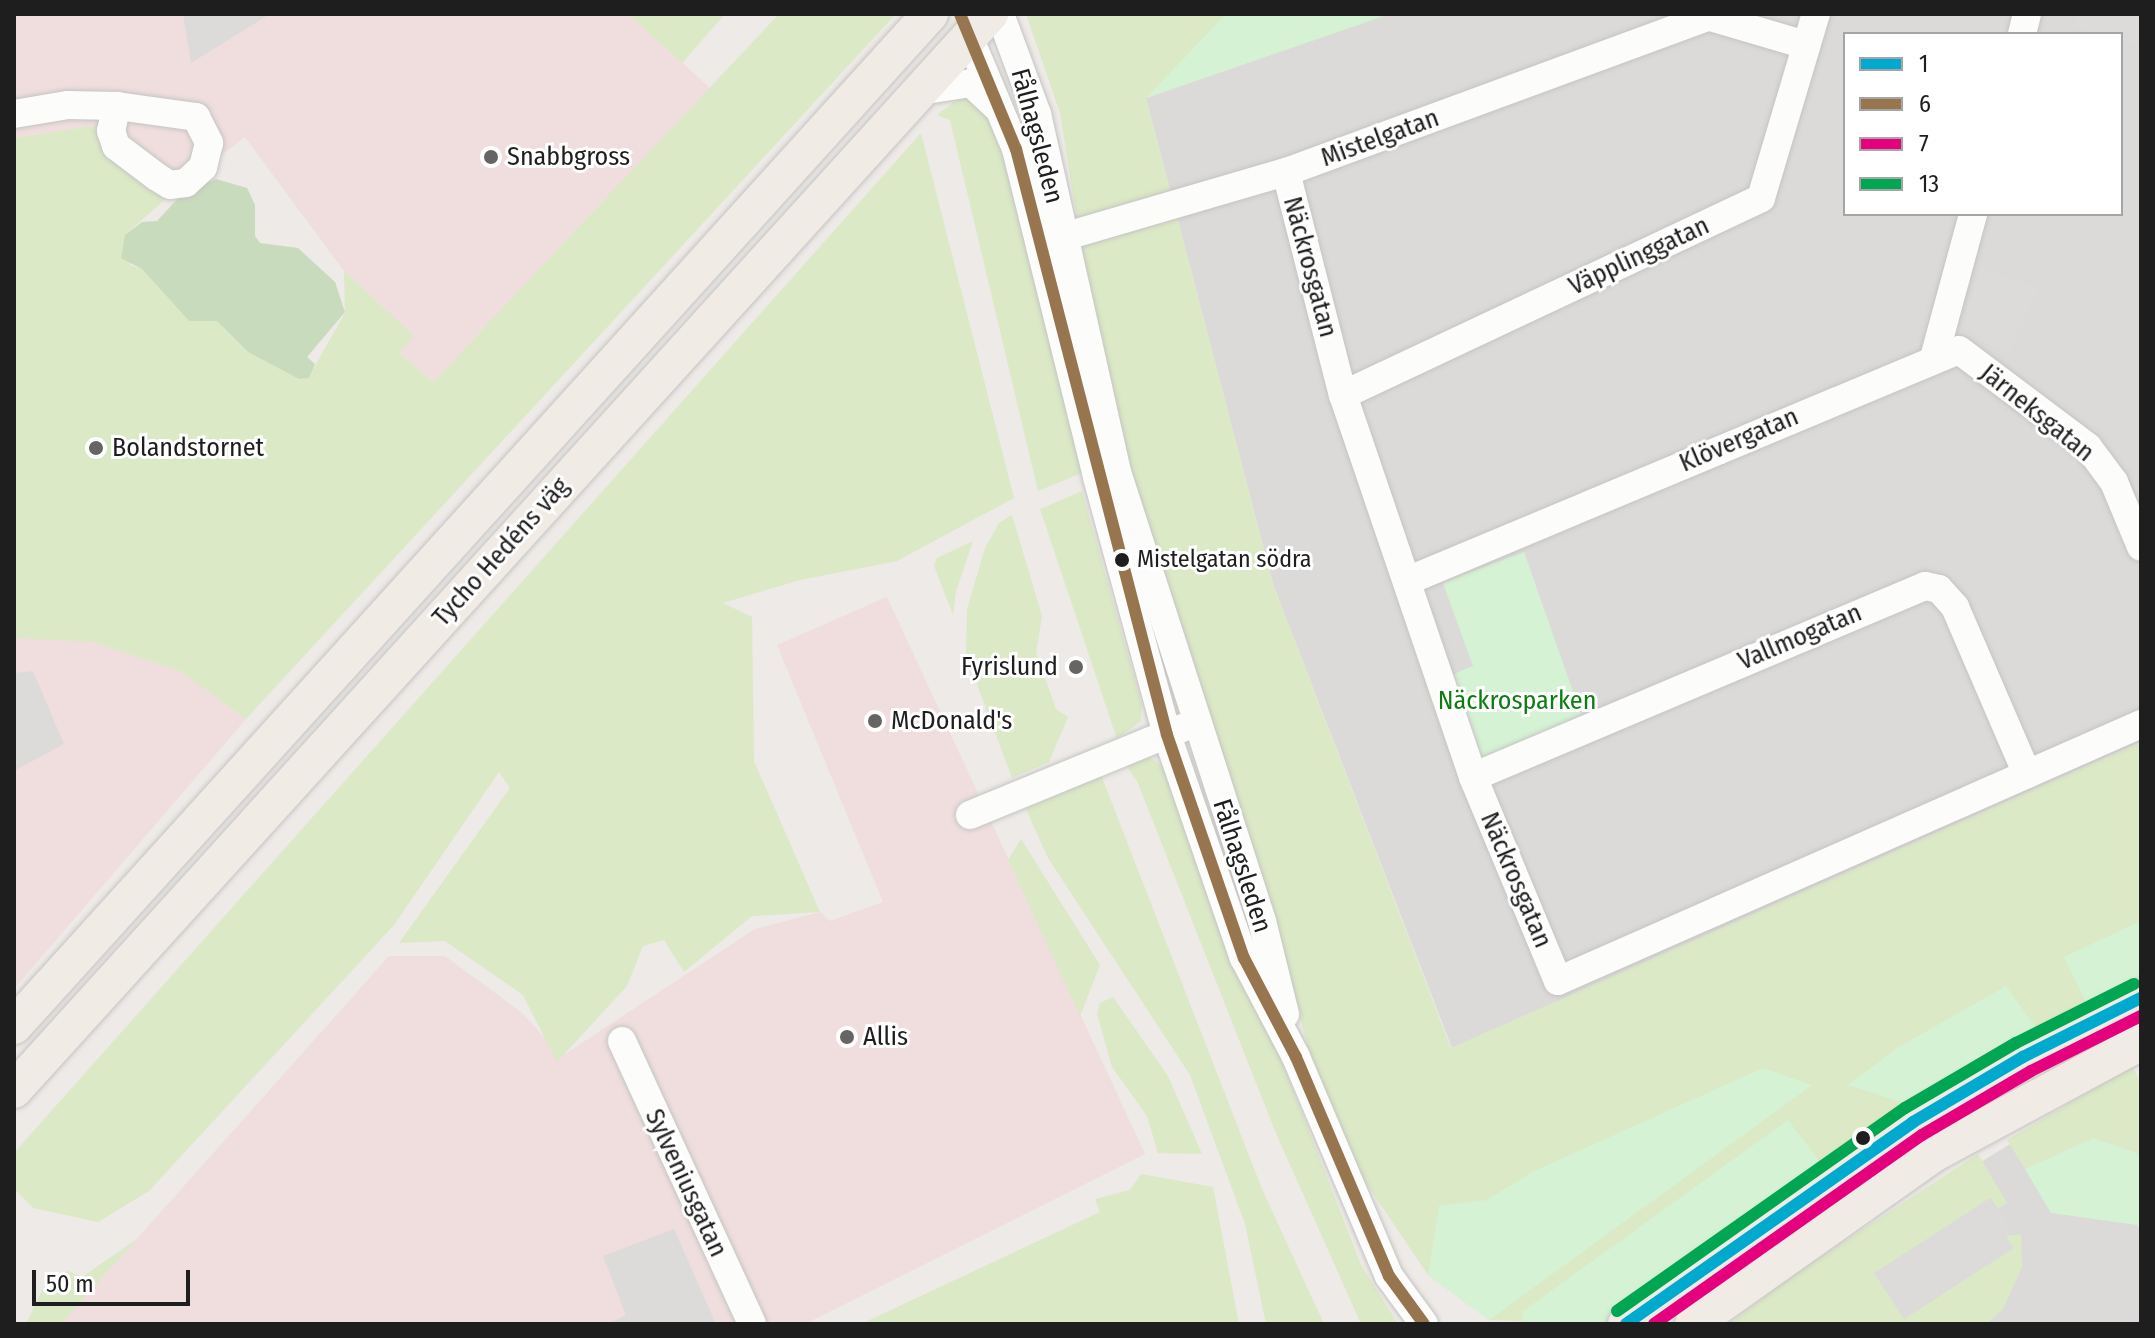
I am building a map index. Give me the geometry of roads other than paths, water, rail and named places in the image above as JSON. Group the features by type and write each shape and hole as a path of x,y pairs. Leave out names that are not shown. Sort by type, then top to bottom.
{"main road":[{"name":"Tycho Hedéns väg","path":"14,1026 930,14"},
{"name":"Tycho Hedéns väg","path":"14,1090 919,91 973,22"},
{"path":"1626,1324 1913,1122 2023,1057 2141,998"},
{"path":"1693,1324 1933,1154 2141,1042"}],"street":[{"name":"Fålhagsleden","path":"1000,14 1037,114 1052,240 1097,477 1167,735 1244,958 1296,1057 1389,1276 1424,1324"},
{"name":"Väpplinggatan","path":"1343,395 1761,198 1816,14"},
{"name":"Mistelgatan","path":"1052,240 1286,172 1714,16 1806,45"},
{"name":"Fålhagsleden","path":"973,22 1000,111 1052,240 1117,472 1194,723 1262,921 1296,1057"},
{"path":"919,91 971,83 1000,111"},
{"path":"14,114 68,105 117,106 196,117 209,143 203,167 186,183 170,185 116,146 111,131 117,106"},
{"name":"Näckrosgatan","path":"1286,172 1343,395 1473,777 1558,981 2141,724"},
{"path":"1934,358 1972,216"},
{"name":"Järneksgatan","path":"1934,358 1959,350 2088,447 2114,482 2141,547"},
{"name":"Klövergatan","path":"1407,581 1934,358"},
{"name":"Vallmogatan","path":"1473,777 1925,586 1939,589 1955,607 2027,774"},
{"path":"970,815 1194,723"},
{"name":"Sylveniusgatan","path":"622,1041 752,1324"}],"place":[{"name":"Snabbgross","path":"491,157"},
{"name":"Bolandstornet","path":"96,448"},
{"name":"Mistelgatan södra","path":"1122,560"},
{"name":"Fyrislund","path":"1076,667"},
{"name":"McDonald's","path":"875,721"},
{"name":"Allis","path":"847,1037"}],"park label":[{"name":"Näckrosparken","path":"1517,701"}]}
